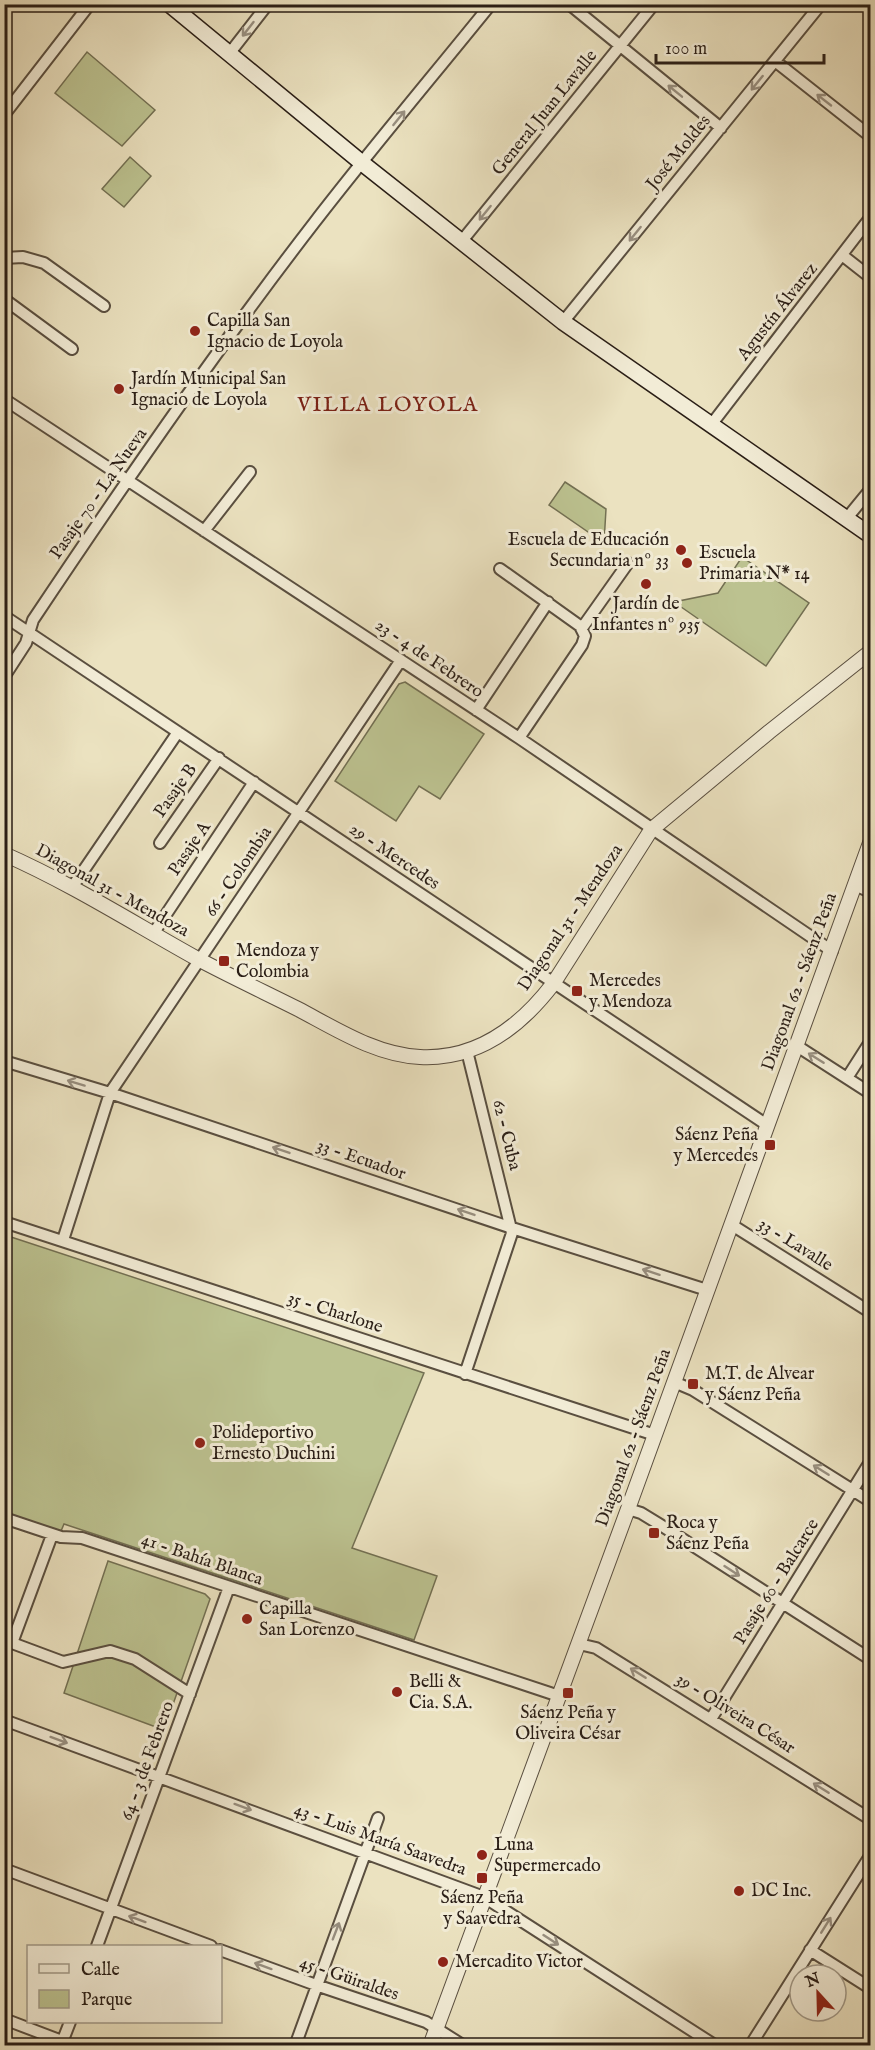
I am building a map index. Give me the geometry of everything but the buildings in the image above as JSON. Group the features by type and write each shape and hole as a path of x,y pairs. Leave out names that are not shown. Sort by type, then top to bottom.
{"main road":[{"path":"169,4 362,163 563,322 870,535"}],"street":[{"path":"4,115 90,4"},
{"path":"229,54 268,4"},
{"name":"Pasaje 70 - La Nueva","path":"4,677 26,643 33,620 126,481 240,322 313,224 491,4"},
{"path":"569,4 721,128"},
{"name":"General Juan Lavalle","path":"461,242 654,4"},
{"name":"José Moldes","path":"563,322 821,4"},
{"path":"775,61 870,136"},
{"name":"Agustín Álvarez","path":"711,425 870,218"},
{"path":"842,255 870,277"},
{"path":"4,258 23,257 44,263 104,306"},
{"path":"4,299 72,349"},
{"name":"23 - 4 de Febrero","path":"4,399 519,738 832,951"},
{"path":"204,531 250,472"},
{"path":"847,518 870,490"},
{"path":"582,628 628,563"},
{"path":"500,569 582,628 585,636 582,645 519,738"},
{"path":"476,710 548,602"},
{"name":"29 - Mercedes","path":"4,616 767,1125"},
{"name":"Diagonal 31 - Mendoza","path":"4,854 73,886 199,959 380,1049 421,1058 447,1056 488,1044 512,1027 541,1000 651,830 870,652"},
{"name":"66 - Colombia","path":"63,1240 110,1093 401,660"},
{"path":"73,886 178,732"},
{"name":"Pasaje B","path":"160,843 219,758"},
{"name":"Pasaje A","path":"153,934 254,782"},
{"name":"Diagonal 62 - Sáenz Peña","path":"430,2046 579,1644 870,843"},
{"path":"855,885 870,892"},
{"path":"847,1078 870,1042"},
{"path":"797,1046 870,1093"},
{"name":"62 - Cuba","path":"467,1051 512,1228"},
{"name":"33 - Ecuador","path":"4,1061 110,1093 512,1228 707,1290"},
{"name":"35 - Charlone","path":"4,1222 655,1435"},
{"name":"33 - Lavalle","path":"732,1225 870,1312"},
{"path":"465,1374 512,1238 512,1228"},
{"path":"674,1382 693,1389 870,1501"},
{"name":"Pasaje 60 - Balcarce","path":"711,1719 870,1462"},
{"path":"628,1509 641,1513 659,1524 870,1659"},
{"name":"41 - Bahía Blanca","path":"4,1518 52,1535 82,1538 559,1696"},
{"path":"52,1535 8,1641 63,1662 110,1651 135,1659 190,1694"},
{"name":"64 - 3 de Febrero","path":"99,1945 229,1587"},
{"name":"39 - Oliveira César","path":"579,1644 596,1648 870,1819"},
{"name":"43 - Luis María Saavedra","path":"4,1720 484,1897 716,2046"},
{"path":"295,2046 315,1985 378,1818"},
{"path":"750,2046 870,1856"},
{"path":"4,1869 206,1945"},
{"path":"810,1950 870,1988"},
{"name":"45 - Güiraldes","path":"222,1951 426,2022 464,2046"},
{"path":"4,2019 62,2043 75,2046"},
{"path":"62,2043 70,2023"}],"green space":[{"path":"87,52 155,110 122,146 55,93"},
{"path":"130,157 151,176 124,207 102,189"},
{"path":"565,482 606,509 604,543 549,505"},
{"path":"742,557 809,603 766,666 674,602 718,593"},
{"path":"405,682 484,734 440,799 419,786 396,821 335,781 399,684"},
{"name":"Polideportivo Ernesto Duchini","path":"5,1235 424,1373 352,1548 437,1576 414,1640 64,1524 61,1531 5,1514"},
{"path":"108,1561 205,1594 210,1599 164,1730 64,1693"}],"place":[{"name":"Capilla San Ignacio de Loyola","path":"195,331"},
{"name":"Jardín Municipal San Ignacio de Loyola","path":"119,389"},
{"name":"Escuela de Educación Secundaria nº 33","path":"681,550"},
{"name":"Escuela Primaria N* 14","path":"687,563"},
{"name":"Jardín de Infantes nº 935","path":"646,584"},
{"name":"Mendoza y Colombia","path":"224,961"},
{"name":"Mercedes y Mendoza","path":"577,991"},
{"name":"Sáenz Peña y Mercedes","path":"770,1145"},
{"name":"M.T. de Alvear y Sáenz Peña","path":"693,1384"},
{"name":"Polideportivo Ernesto Duchini","path":"200,1443"},
{"name":"Roca y Sáenz Peña","path":"654,1533"},
{"name":"Capilla San Lorenzo","path":"247,1619"},
{"name":"Belli & Cia. S.A.","path":"397,1692"},
{"name":"Sáenz Peña y Oliveira César","path":"568,1693"},
{"name":"Luna Supermercado","path":"482,1855"},
{"name":"Sáenz Peña y Saavedra","path":"482,1878"},
{"name":"DC Inc.","path":"739,1891"},
{"name":"Mercadito Victor","path":"443,1962"}],"district":[{"name":"VILLA LOYOLA","path":"388,405"}]}
